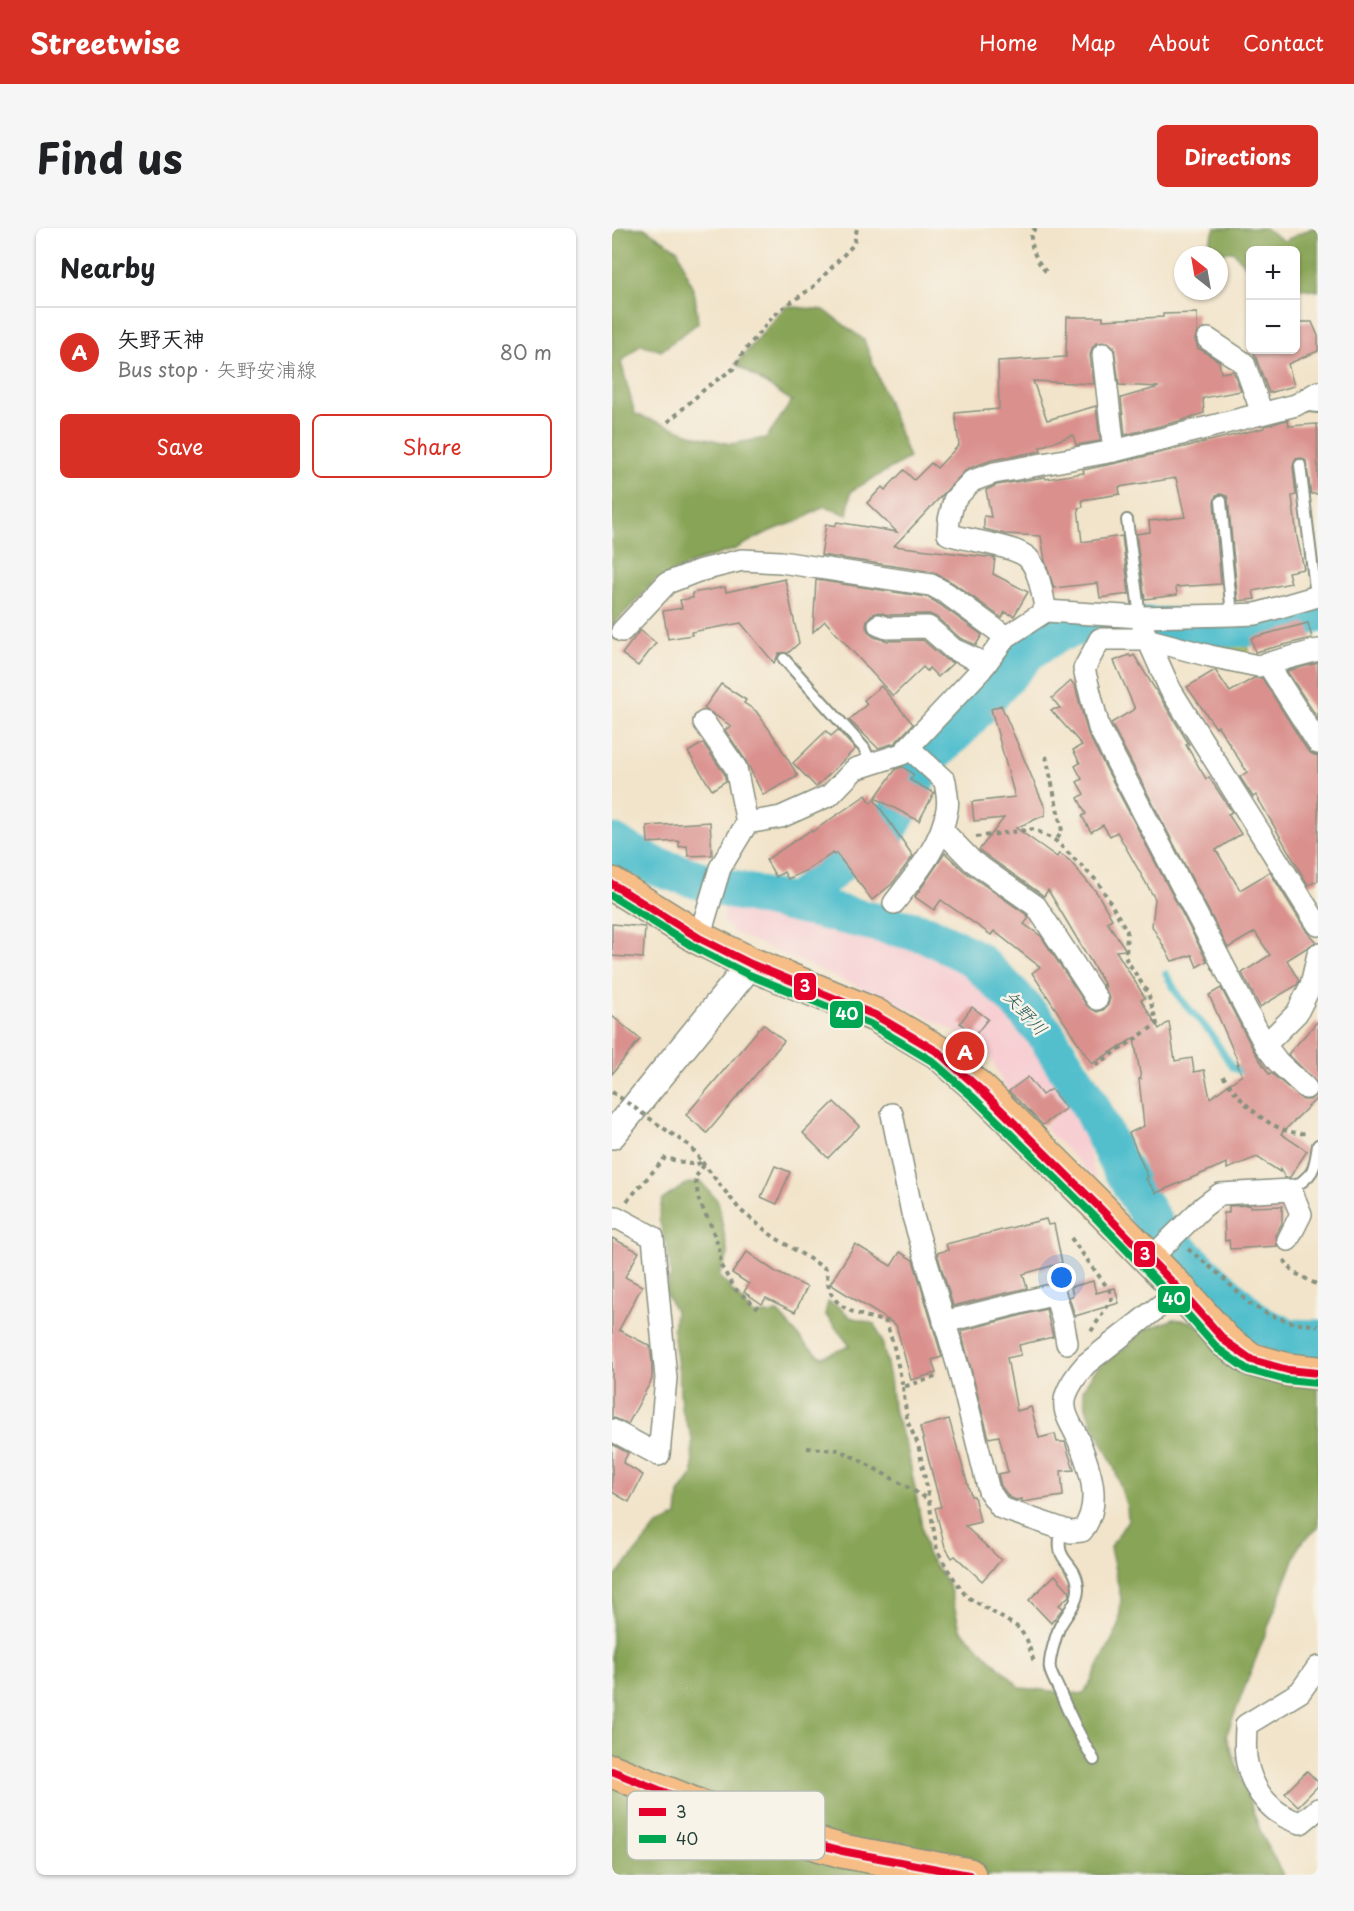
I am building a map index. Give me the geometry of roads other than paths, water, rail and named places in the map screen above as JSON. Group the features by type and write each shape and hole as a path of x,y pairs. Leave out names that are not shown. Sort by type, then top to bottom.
{"main road":[{"path":"612,884 699,938 751,964 875,1015 938,1052 990,1098 1180,1290 1225,1341 1252,1360 1288,1370 1318,1373"},
{"path":"612,1771 662,1791"},
{"path":"825,1846 969,1875"}],"street":[{"path":"1208,339 1244,363 1262,413"},
{"path":"1103,354 1114,451"},
{"path":"1046,611 1037,573 1028,558 1013,550 964,540 948,534 954,500 972,481 994,473 1114,451 1296,405 1318,392"},
{"path":"622,631 668,583 698,571 742,560 781,562 931,585 946,593 1006,637"},
{"path":"747,823 781,817 830,795 855,769 902,754 986,664 1006,637 1046,611 1140,617 1256,614 1317,596"},
{"path":"1140,617 1146,639 1170,689 1318,925"},
{"path":"879,625 887,628 928,627 952,649 986,664"},
{"path":"1305,1088 1272,1053 1099,728 1084,669 1100,639 1146,639 1258,666 1318,650"},
{"path":"1268,663 1318,743"},
{"path":"699,938 720,868 747,823 736,768 704,722"},
{"path":"894,903 947,835 948,807 945,781 909,747"},
{"path":"947,835 972,861 1036,906 1096,999"},
{"path":"1272,1053 1311,985 1318,954"},
{"path":"612,1136 751,964"},
{"path":"892,1114 912,1213 959,1370 989,1491 1001,1508 1071,1533 1082,1531 1091,1513 1094,1498 1087,1462 1066,1417 1065,1397 1078,1373 1086,1364 1180,1290"},
{"path":"1149,1260 1209,1201 1220,1194 1291,1190 1301,1214 1288,1240"},
{"path":"612,1430 659,1455 666,1378 653,1238 614,1218"},
{"path":"944,1322 1055,1294 1067,1343"},
{"path":"1318,1667 1309,1695 1246,1725 1246,1761 1251,1781 1269,1806 1286,1819 1301,1823 1318,1809"}],"lane":[{"path":"1296,405 1318,407"},
{"path":"1300,465 1317,596"},
{"path":"1221,501 1232,615"},
{"path":"1128,520 1140,617"},
{"path":"784,659 864,748 871,763"},
{"path":"1291,1190 1305,1180 1316,1167 1318,1145"},
{"path":"1062,1529 1058,1541 1060,1552 1065,1561 1070,1564 1078,1585 1078,1595 1059,1628 1049,1667 1076,1731 1094,1760"}],"waterway":[{"path":"933,754 960,728 1028,652 1057,633 1083,625 1230,628 1266,626 1318,613"},
{"path":"796,904 856,850 886,833 919,773"},
{"name":"矢野川","path":"612,843 657,867 729,889 927,934 975,959 1014,997 1045,1033 1088,1101 1116,1159 1158,1231 1259,1325 1290,1338 1318,1339"},
{"path":"1166,974 1179,997 1212,1035 1232,1067 1240,1071 1248,1070 1266,1062 1270,1056"}],"place":[{"name":"矢野天神","path":"965,1051"}]}
